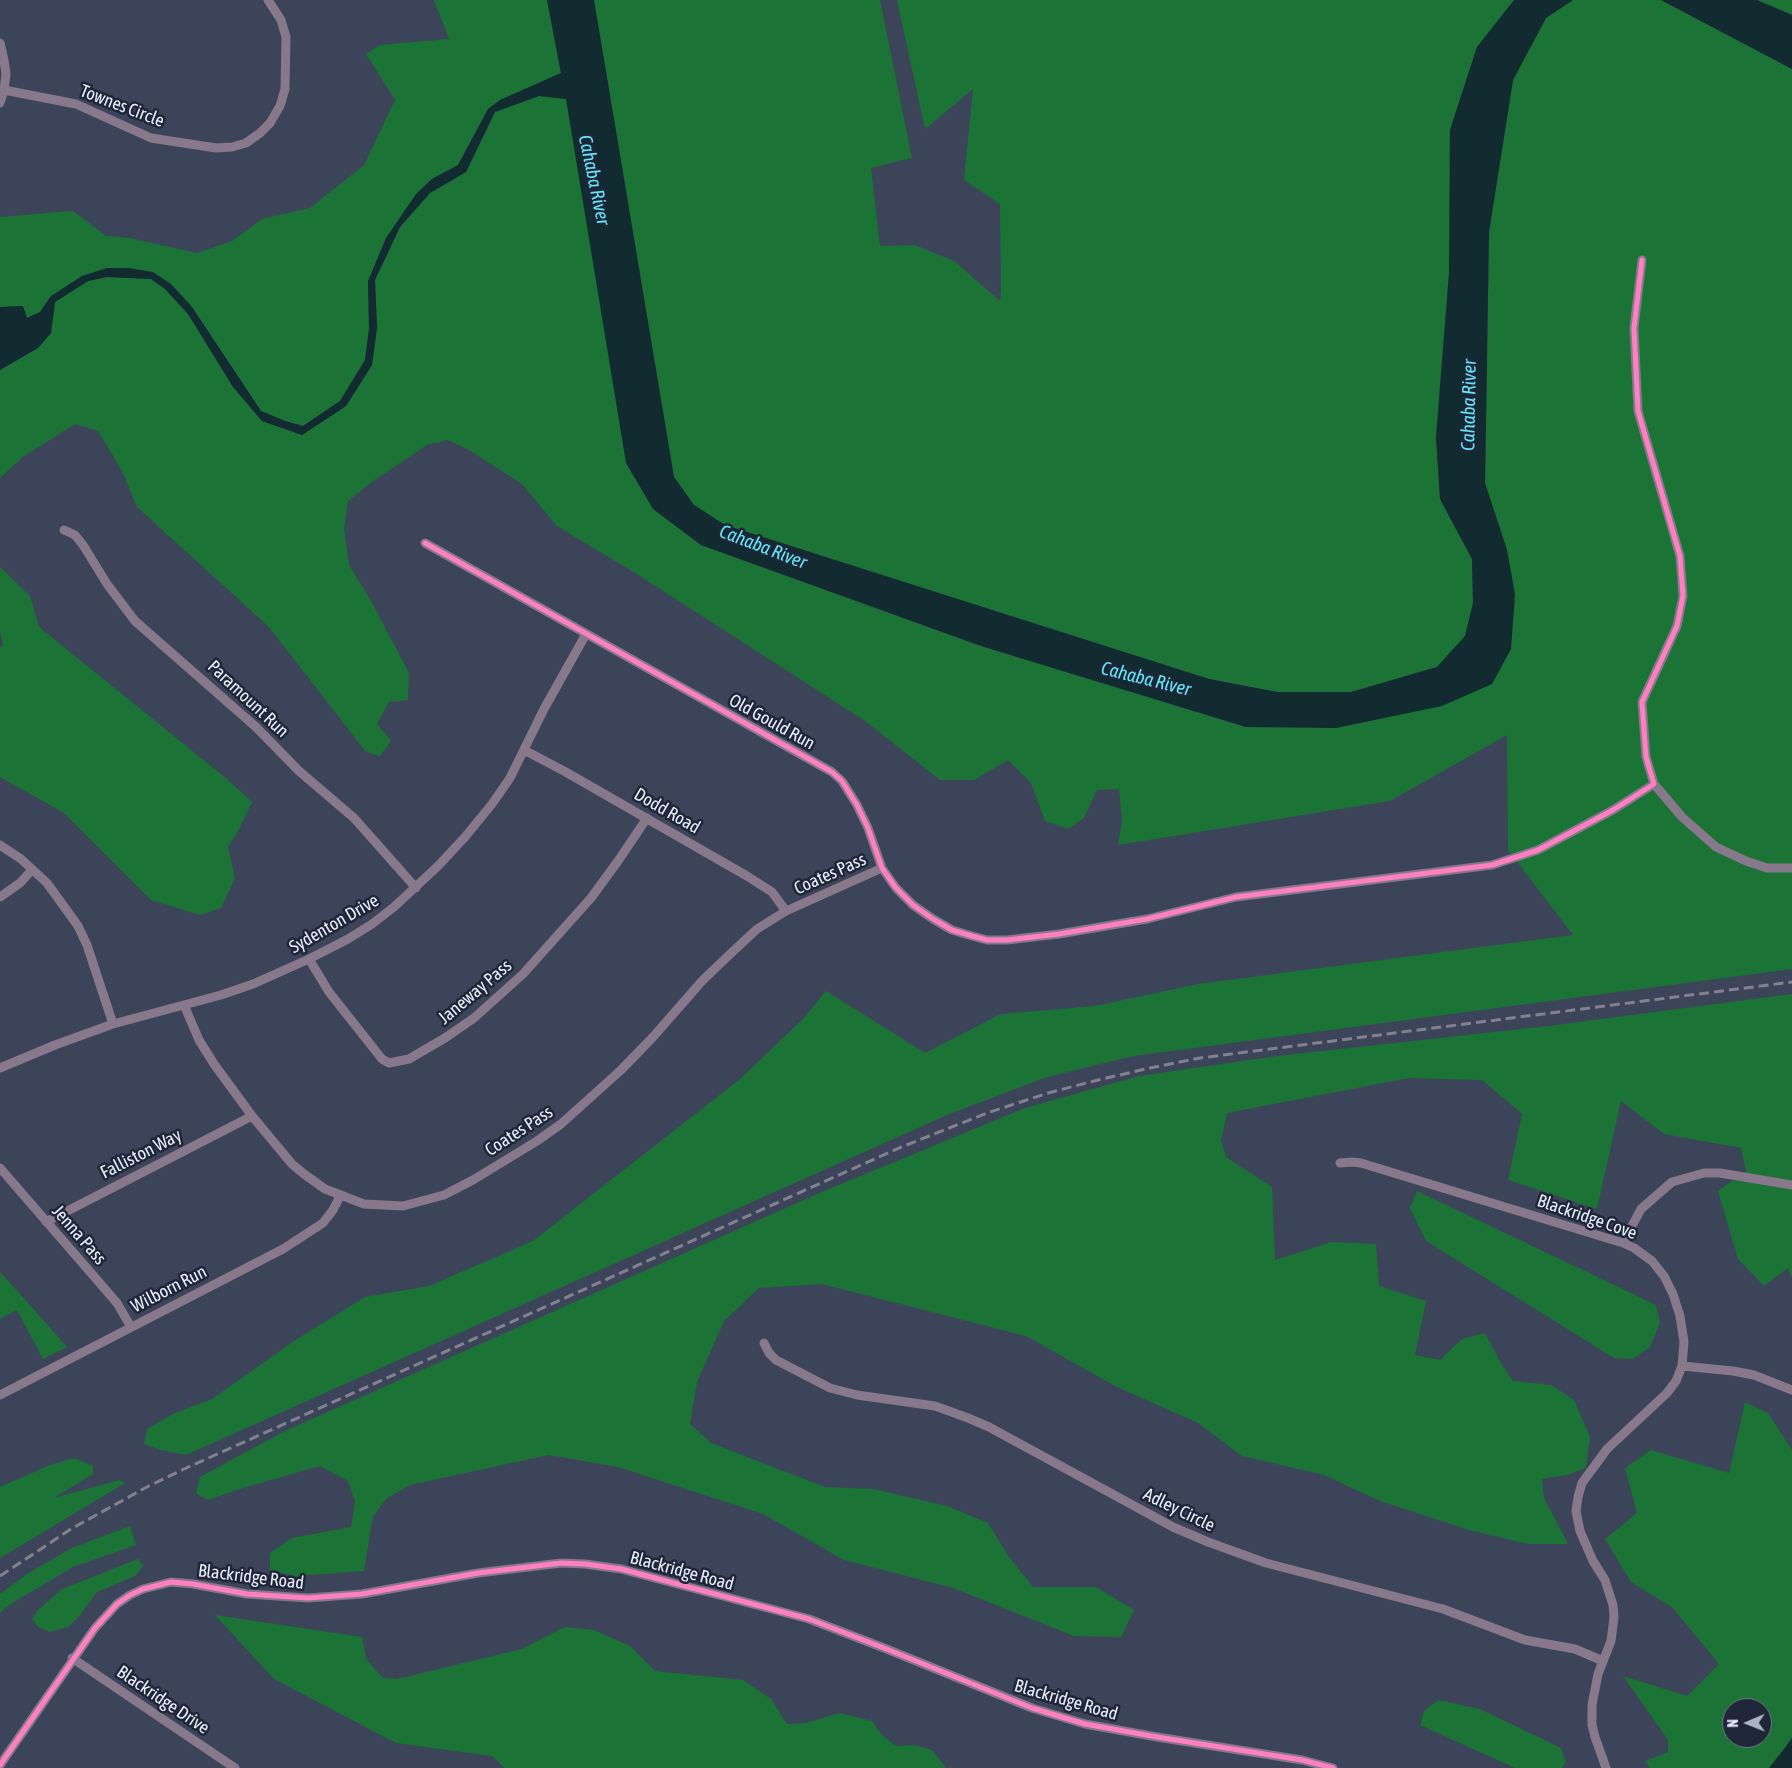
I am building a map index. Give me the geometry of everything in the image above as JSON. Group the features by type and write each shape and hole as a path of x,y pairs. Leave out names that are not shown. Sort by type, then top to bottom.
{"street":[{"name":"Townes Circle","path":"4,90 76,104 151,138 216,148 232,147 246,142 260,133 280,106 285,89 286,37 281,20 268,0"},
{"path":"0,43 6,74 0,103"},
{"path":"1642,260 1634,328 1638,411 1680,556 1683,596 1677,626 1642,702 1646,758 1654,784 1682,817 1716,847 1746,861 1767,868 1792,868"},
{"name":"Paramount Run","path":"64,530 75,535 83,545 116,598 135,621 256,727 299,771 354,818 416,888"},
{"name":"Old Gould Run","path":"425,543 832,772 842,781 857,805 868,828 882,868 896,888 913,905 952,930 987,940 1007,940 1059,934 1148,919 1236,897 1492,865 1538,850 1613,810 1654,784"},
{"name":"Sydenton Drive","path":"0,1068 56,1044 114,1024 221,995 253,984 309,959 372,924 416,888 465,837 492,804 510,778 544,709 586,634"},
{"name":"Dodd Road","path":"524,750 647,818 772,892 786,911"},
{"name":"Janeway Pass","path":"309,959 329,992 382,1059 389,1063 409,1059 474,1018 523,974 590,898 647,818"},
{"path":"0,845 21,859 47,883 78,926 87,945 114,1024"},
{"name":"Coates Pass","path":"184,1005 199,1040 214,1064 252,1116 292,1164 314,1182 340,1196 364,1204 403,1206 444,1195 473,1180 537,1141 561,1124 621,1070 726,957 757,929 786,911 882,868"},
{"path":"0,897 12,890 32,870"},
{"name":"Falliston Way","path":"46,1222 252,1116"},
{"name":"Blackridge Cove","path":"1340,1164 1361,1163 1623,1243 1634,1248 1652,1261 1664,1276 1672,1294 1680,1316 1684,1342 1682,1366 1676,1381 1666,1393 1607,1449 1582,1483 1578,1497 1576,1512 1580,1532 1593,1561 1605,1580 1613,1605 1614,1617 1611,1641 1594,1686 1592,1705 1592,1725 1606,1768"},
{"name":"Jenna Pass","path":"0,1168 117,1303 131,1327"},
{"path":"1623,1243 1641,1209 1672,1182 1704,1172 1792,1185"},
{"name":"Wilborn Run","path":"0,1395 283,1249 323,1223 333,1210 340,1196"},
{"name":"Adley Circle","path":"764,1343 769,1353 776,1360 830,1388 857,1395 935,1406 989,1427 1173,1527 1226,1549 1266,1563 1443,1609 1517,1638 1575,1649 1603,1661"},
{"path":"1682,1366 1754,1375 1792,1390"},
{"name":"Blackridge Road","path":"2,1759 95,1628 117,1604 130,1595 143,1590 171,1582 247,1594 308,1598 362,1594 478,1573 538,1565 586,1564 621,1569 809,1619 1032,1708 1085,1724 1302,1760 1333,1768"},
{"name":"Blackridge Drive","path":"72,1658 236,1768"}],"green space":[{"path":"434,0 547,0 561,73 500,100 488,109 458,165 432,179 416,194 368,281 369,330 365,360 340,401 303,426 261,411 192,307 171,284 107,268 51,296 40,312 26,318 23,306 0,307 0,217 73,211 106,236 130,238 197,253 232,241 262,219 310,208 364,165 395,100 366,54 380,45 449,39"},
{"path":"594,0 880,0 912,158 871,168 880,246 915,245 954,261 1000,301 1000,204 964,180 973,89 925,129 897,0 1514,0 1477,47 1450,130 1449,273 1436,437 1440,499 1472,559 1473,603 1465,636 1437,667 1351,692 1277,692 1209,679 725,525 694,505 674,477"},
{"path":"1573,0 1661,0 1792,69 1792,969 1134,1056 1047,1077 947,1115 186,1455 144,1444 147,1429 175,1413 212,1399 294,1341 365,1297 429,1286 533,1241 740,1079 803,1019 826,991 925,1053 1001,1014 1095,1006 1198,984 1573,935 1508,850 1507,735 1390,801 1118,845 1122,821 1119,789 1097,790 1084,818 1068,829 1045,821 1031,783 1008,760 974,780 940,780 865,721 640,576 557,526 522,484 469,450 448,440 427,445 373,481 348,501 344,528 349,565 370,599 409,673 408,700 389,702 377,724 391,741 380,756 366,752 269,627 137,507 122,471 98,431 75,424 24,456 0,478 0,370 38,348 51,333 55,302 88,281 107,277 151,279 165,289 188,314 233,387 262,421 302,435 346,406 372,365 377,328 375,280 400,227 430,193 466,172 495,112 539,96 566,99 653,509 701,545 981,646 1246,727 1442,706 1507,550 1485,483 1489,232 1513,80 1546,18"},
{"path":"1757,0 1792,0 1792,15"},
{"path":"0,567 30,596 39,627 227,779 252,802 228,847 235,878 221,908 200,915 151,900 64,813 0,777 0,647 3,645 0,631"},
{"path":"1792,994 1792,1278 1788,1268 1764,1286 1738,1259 1718,1191 1746,1171 1741,1148 1664,1134 1621,1101 1597,1209 1508,1180 1522,1114 1482,1080 1409,1078 1227,1113 1221,1141 1226,1157 1272,1187 1275,1260 1331,1242 1376,1244 1379,1286 1426,1301 1415,1355 1440,1360 1462,1339 1485,1333 1513,1381 1551,1385 1574,1400 1590,1437 1586,1468 1567,1475 1542,1479 1544,1498 1568,1544 1528,1544 1469,1530 1380,1501 1324,1475 1242,1456 1198,1423 1115,1386 1026,1336 822,1284 759,1288 724,1321 697,1382 690,1424 711,1443 825,1487 874,1489 947,1506 988,1523 1009,1557 1033,1587 1096,1587 1134,1610 1121,1637 1074,1636 953,1588 844,1560 763,1514 618,1467 549,1455 410,1485 387,1498 373,1516 364,1571 295,1576 270,1570 270,1553 292,1538 351,1527 355,1501 348,1481 320,1466 208,1500 196,1493 200,1477 285,1431 824,1191 1025,1108 1139,1076 1277,1056 1548,1026"},
{"path":"1417,1191 1656,1305 1660,1323 1650,1347 1633,1359 1614,1358 1426,1241 1410,1208"},
{"path":"0,1272 67,1347 43,1359 17,1310 0,1319"},
{"path":"1745,1402 1768,1413 1792,1450 1792,1738 1769,1768 1650,1768 1645,1761 1668,1752 1668,1740 1623,1676 1687,1696 1719,1664 1672,1607 1631,1582 1605,1539 1637,1513 1625,1468 1651,1450 1729,1473"},
{"path":"74,1458 93,1466 93,1474 54,1498 119,1480 125,1483 0,1558 0,1487 50,1465"},
{"path":"130,1526 136,1545 73,1567 9,1605 0,1613 0,1594 30,1572 72,1548"},
{"path":"138,1559 143,1566 135,1576 97,1592 80,1615 68,1627 49,1632 38,1627 32,1619 38,1610 62,1589"},
{"path":"215,1615 362,1637 366,1659 383,1678 397,1679 522,1649 565,1627 594,1630 630,1646 655,1671 743,1680 771,1699 787,1724 806,1723 839,1713 872,1721 882,1735 896,1746 914,1745 932,1750 946,1768 505,1768 492,1756 396,1743 274,1679"},
{"path":"1438,1700 1480,1709 1561,1748 1566,1762 1562,1768 1515,1768 1420,1725 1424,1711"}],"water":[{"name":"Cahaba River","path":"547,0 594,0 674,477 694,505 725,525 1209,679 1277,692 1351,692 1437,667 1465,636 1473,603 1472,559 1440,499 1436,437 1449,273 1450,130 1477,47 1514,0 1573,0 1546,18 1513,80 1489,232 1485,483 1507,550 1515,594 1511,649 1492,684 1442,706 1336,728 1246,727 981,646 701,545 653,509 626,463 566,99 539,96 495,112 466,172 430,193 400,227 375,280 377,328 372,365 346,406 302,435 262,421 233,387 188,314 165,289 151,279 107,277 88,281 55,302 51,333 38,348 0,370 0,307 23,306 27,318 40,312 51,296 82,276 107,268 128,268 153,272 171,284 192,307 261,411 303,426 340,401 365,360 369,329 368,281 386,238 416,194 432,179 458,165 488,109 500,100 561,73"},
{"path":"1661,0 1757,0 1792,15 1792,69"},
{"path":"1792,1738 1792,1768 1769,1768 1785,1748"}],"railway":[{"path":"0,1576 71,1529 145,1488 184,1469 899,1148 987,1113 1048,1093 1098,1080 1200,1058 1792,982"}],"cycle path":[{"path":"425,543 832,772 842,781 857,805 868,828 882,868 896,888 913,905 952,930 987,940 1007,940 1059,934 1147,919 1236,897 1492,865 1538,850 1613,810 1654,784 1646,757 1642,702 1677,626 1683,596 1680,556 1638,411 1634,328 1642,260"},
{"path":"0,1765 95,1628 117,1604 143,1589 171,1582 247,1594 308,1598 362,1594 478,1573 561,1563 621,1569 809,1619 1032,1708 1085,1724 1302,1760 1333,1768"}]}
